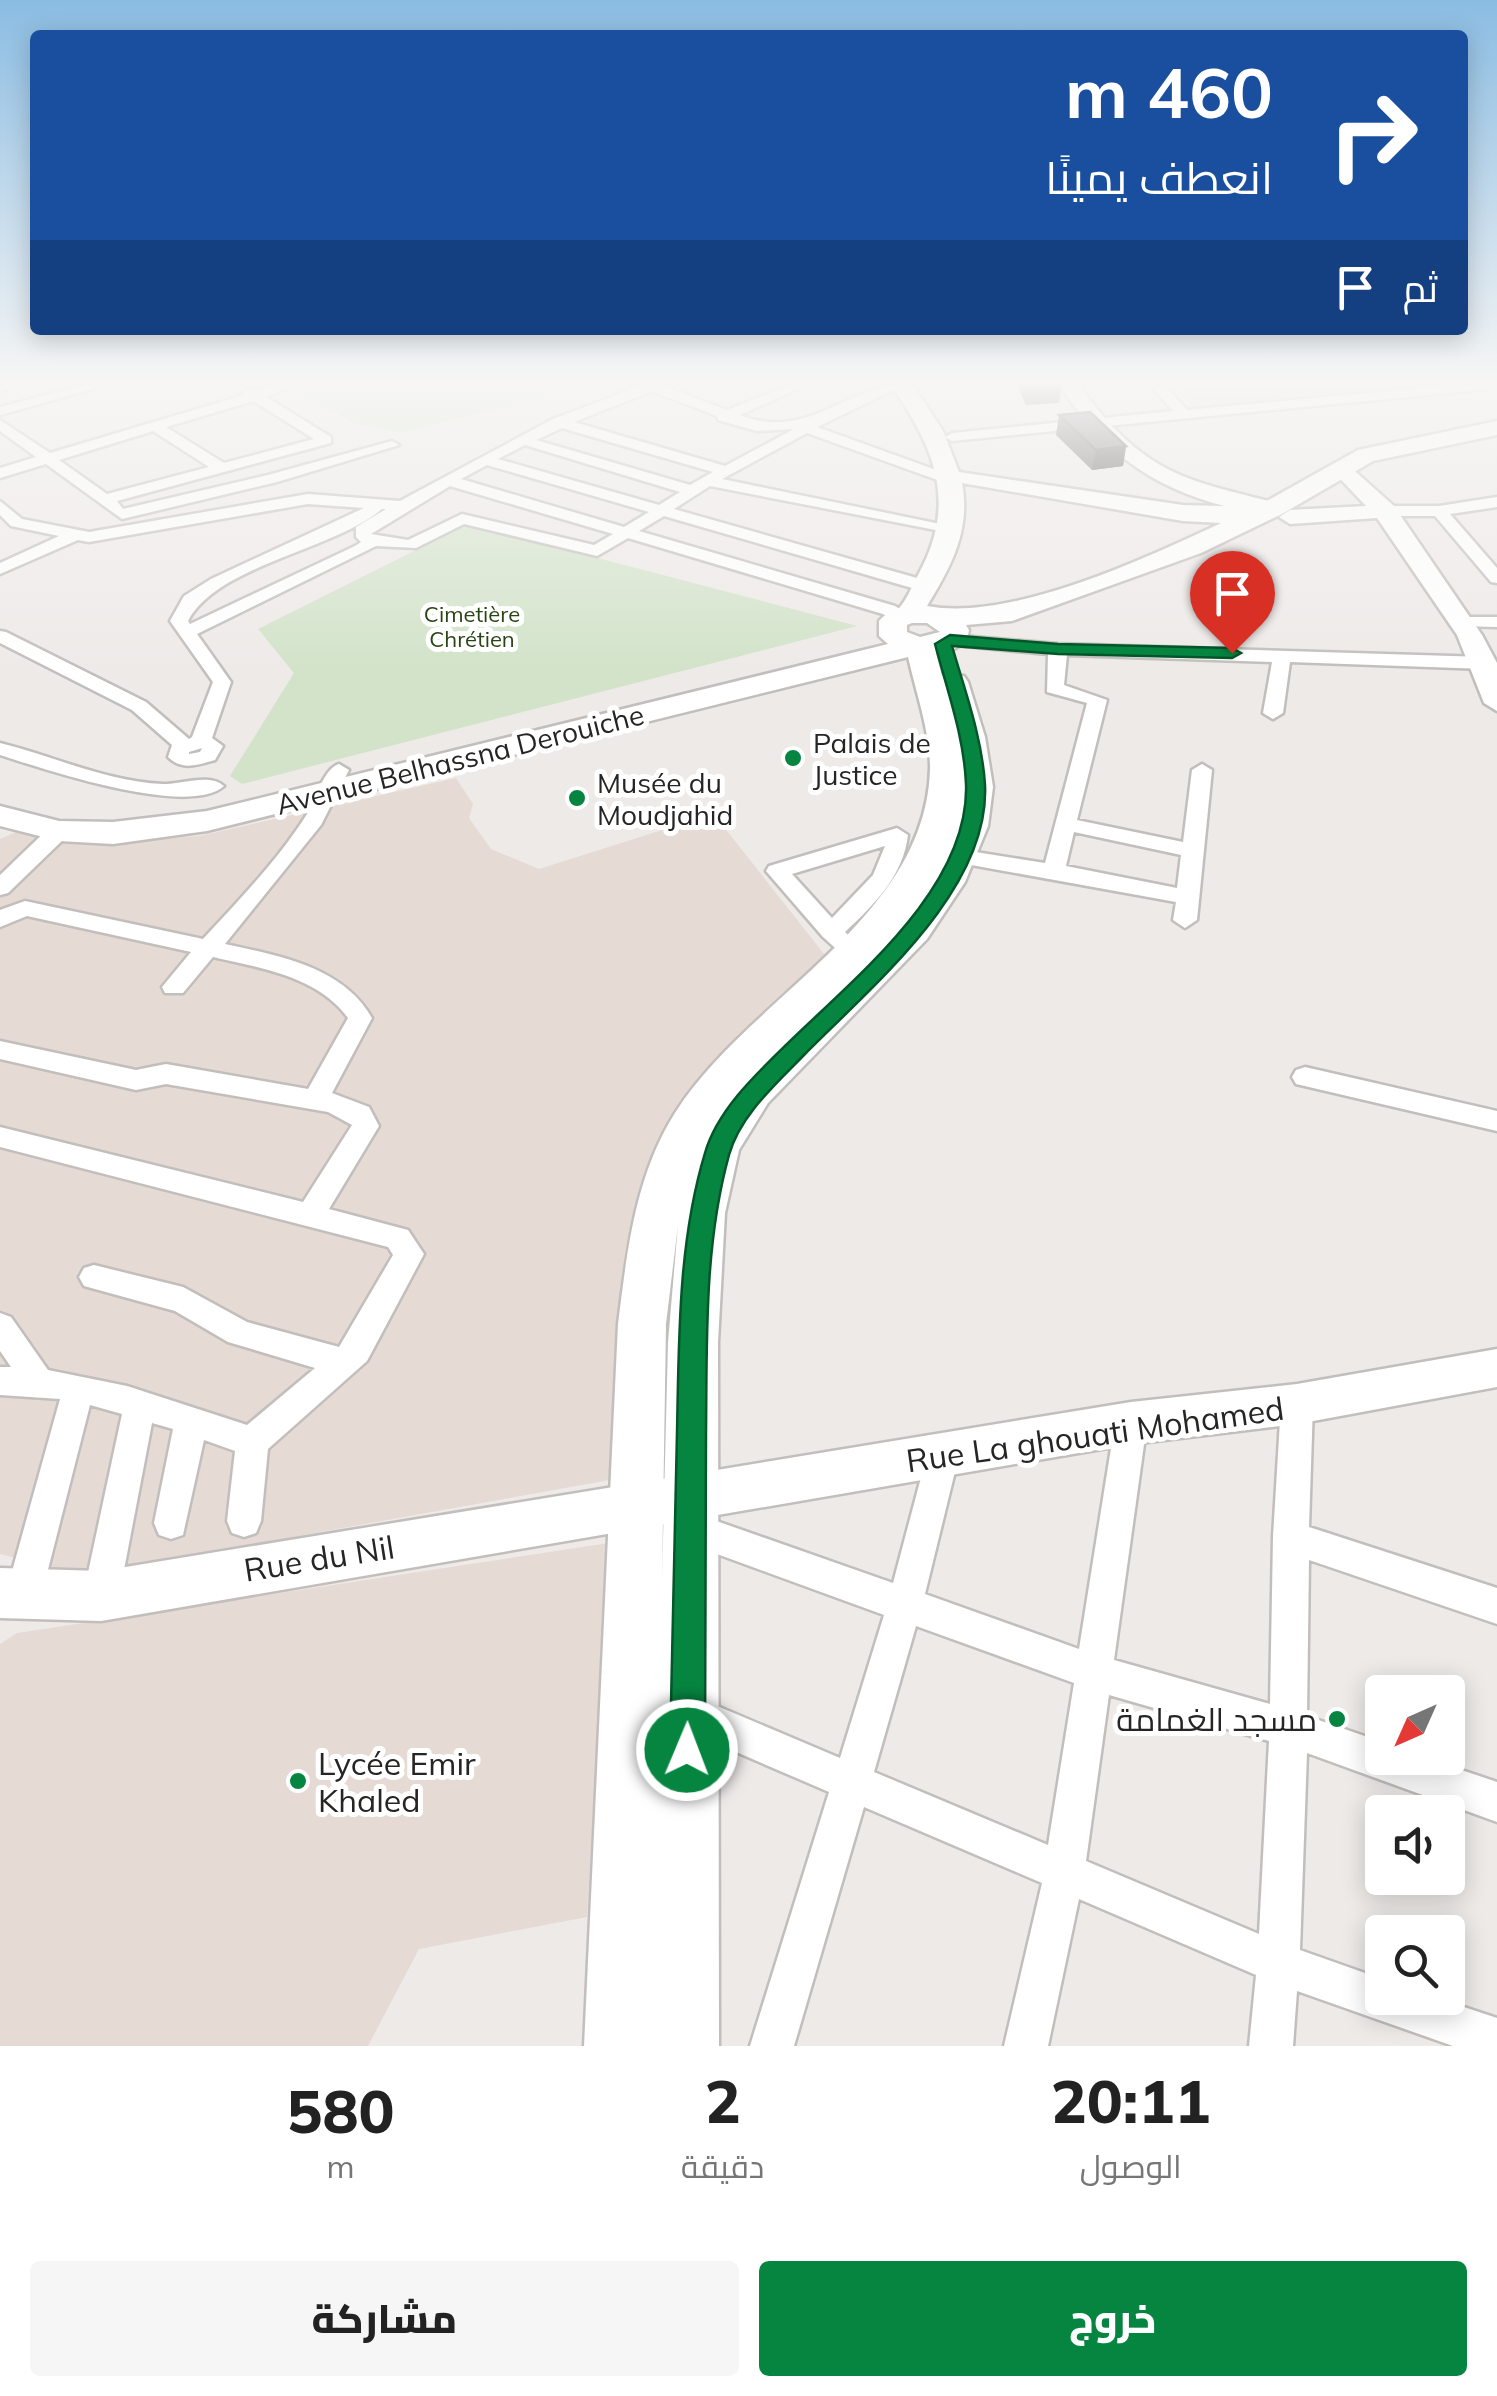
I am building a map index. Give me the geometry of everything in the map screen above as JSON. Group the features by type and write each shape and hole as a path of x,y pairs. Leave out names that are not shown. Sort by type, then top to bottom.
{"main road":[{"name":"Avenue Belhassna Derouiche","path":"0,816 59,830 112,833 207,822 336,780 926,630 1008,626 1206,558 1221,542 1282,513 1335,480"},
{"path":"962,482 1206,516 1282,513"},
{"path":"619,2046 642,1324 653,1226 671,1166 689,1126 711,1094 842,941 911,885 934,834 942,804 945,755 926,630 926,586 950,531 962,482"},
{"path":"962,482 1167,519 1221,542"},
{"path":"684,2046 693,1342 700,1232 718,1148 753,1092 914,930 946,882 971,826 976,787 969,737 926,630 970,530 962,482"},
{"name":"Avenue Belhassna Derouiche","path":"0,795 81,810 336,780"}],"street":[{"path":"80,480 107,499 137,530"},
{"path":"107,499 179,480"},
{"path":"122,514 266,480"},
{"path":"557,480 926,586"},
{"path":"679,480 950,531"},
{"path":"0,506 9,525 73,536 137,530 308,499 431,509 588,551 604,548 710,480"},
{"path":"957,480 962,482"},
{"path":"1179,480 1224,500 1282,513 1438,511 1497,502"},
{"path":"1353,480 1386,512 1466,622 1496,693"},
{"path":"368,535 410,545 450,481 889,610 926,630 1058,649 1485,663"},
{"path":"0,749 100,779 152,801 192,751 222,682 179,621 190,600 383,505"},
{"path":"185,633 368,535 431,509"},
{"path":"1438,511 1474,541 1497,578"},
{"path":"0,569 73,536"},
{"path":"1466,622 1497,622"},
{"path":"0,636 139,706 192,751 221,792"},
{"path":"1054,871 1097,700 1054,688 1058,649"},
{"path":"1273,713 1282,656"},
{"path":"958,856 1054,871 1186,908 1202,770"},
{"path":"174,987 295,844 336,780"},
{"path":"1065,824 1190,850"},
{"path":"0,888 59,830"},
{"path":"897,835 897,851 842,941 778,871 897,835"},
{"path":"0,919 25,908 290,967 352,1000 360,1018 315,1100"},
{"path":"0,1050 136,1080 166,1074 315,1100 360,1114 366,1126 310,1215"},
{"path":"1305,1077 1497,1122"},
{"path":"0,1137 398,1238 408,1254 356,1351 252,1442 244,1521"},
{"path":"94,1277 182,1300 239,1333 343,1362"},
{"path":"0,1326 37,1379"},
{"name":"Rue La ghouati Mohamed","path":"637,1506 692,1512 943,1455 1131,1423 1297,1404 1497,1368"},
{"path":"0,1380 37,1379 252,1442"},
{"path":"12,1593 78,1390"},
{"path":"1271,2046 1280,1964 1297,1404"},
{"path":"101,1596 139,1407"},
{"path":"172,1523 191,1421"},
{"path":"1026,2046 1064,1873 1131,1423"},
{"path":"772,2046 904,1604 943,1455"},
{"name":"Rue du Nil","path":"12,1593 101,1596 637,1506"},
{"path":"692,1512 904,1604 1096,1673 1286,1728 1497,1802"},
{"path":"1290,1536 1497,1606"},
{"path":"688,1713 1280,1964 1497,2040"}],"shaded area":[{"path":"456,778 473,804 469,818 491,849 539,869 700,818 720,822 828,959 663,1140 634,1220 615,1479 82,1575 0,1554 0,839 16,832 96,843 199,836"},
{"name":"Lycée Emir Khaled","path":"609,1543 587,1917 419,1949 368,2046 0,2046 0,1644 17,1633"}],"green space":[{"name":"Cimetière Chrétien","path":"468,524 857,626 242,784 230,776 294,673 258,629"}],"place":[{"name":"Palais de Justice","path":"793,758"},
{"name":"Musée du Moudjahid","path":"577,798"},
{"name":"مسجد الغمامة","path":"1337,1719"},
{"name":"Lycée Emir Khaled","path":"298,1781"}],"route":[{"path":"687,1750 693,1342 702,1213 718,1148 753,1092 914,930 946,882 971,826 976,787 969,737 943,644 950,640 988,641 1058,649 1232,653"}]}
